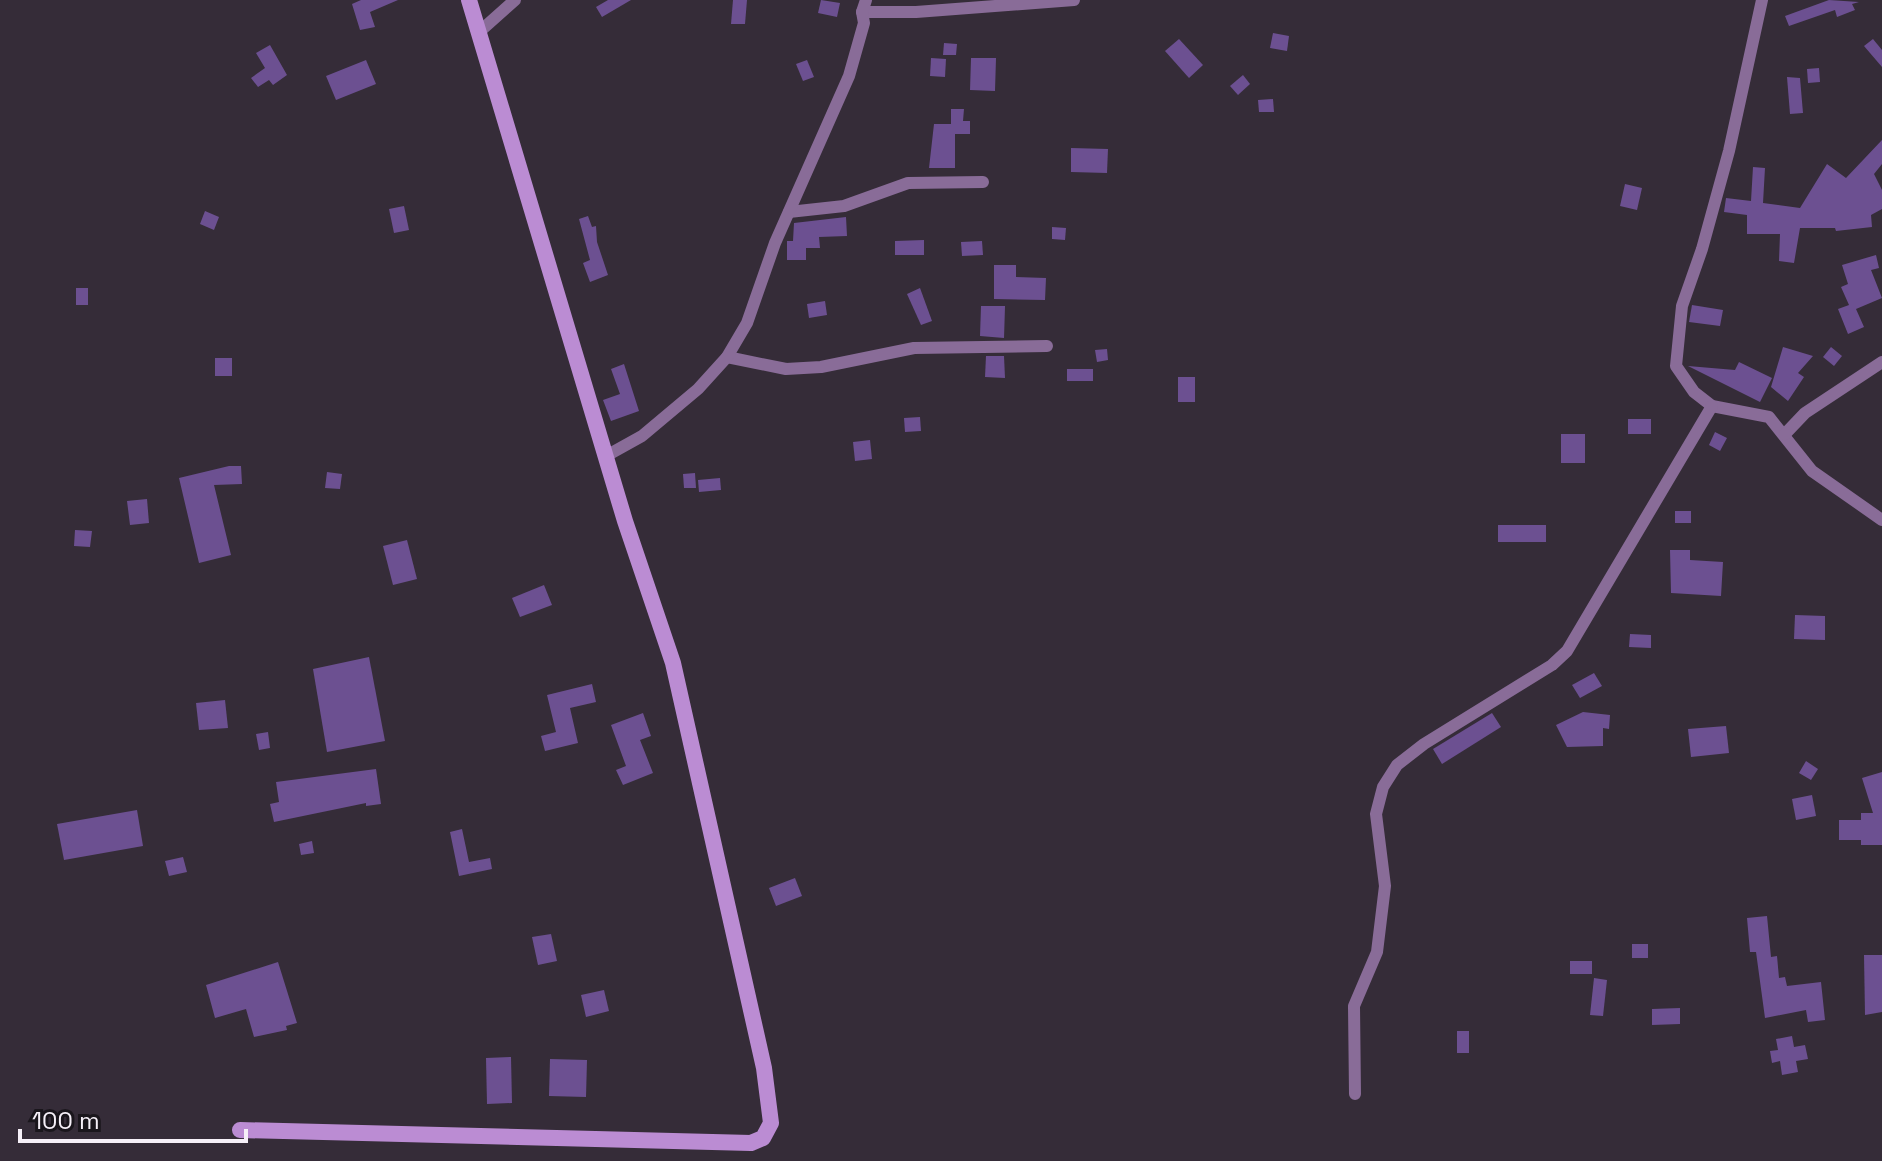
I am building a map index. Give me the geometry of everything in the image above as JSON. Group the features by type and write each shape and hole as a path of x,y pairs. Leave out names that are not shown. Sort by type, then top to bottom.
{"street":[{"path":"240,1130 751,1143 763,1138 771,1123 771,1105 673,663 606,456 469,0"},
{"path":"478,33 515,0"},
{"path":"606,456 642,436 698,389 727,357 747,323 789,212 849,76 864,23 864,6 916,12 1074,0"},
{"path":"1762,0 1729,151 1682,306 1676,339 1676,366 1694,392 1712,406 1769,417 1812,471 1882,520"},
{"path":"789,212 844,206 908,183 983,182"},
{"path":"727,357 786,369 821,367 914,348 1047,346"},
{"path":"1785,434 1805,413 1882,362"},
{"path":"1355,1094 1354,1006 1377,952 1385,886 1376,814 1383,787 1397,765 1424,744 1552,665 1567,651 1712,406"}],"building":[{"path":"361,0 398,0 370,12 375,27 360,30 352,4"},
{"path":"608,0 631,0 602,17 596,7"},
{"path":"733,0 747,0 745,24 731,24"},
{"path":"821,0 840,3 837,17 818,13"},
{"path":"1829,0 1859,2 1852,4 1855,10 1837,17 1835,10 1789,26 1785,16"},
{"path":"1273,33 1289,36 1287,51 1270,48"},
{"path":"1179,39 1203,65 1189,78 1165,51"},
{"path":"1873,39 1882,50 1882,67 1864,46"},
{"path":"944,43 957,44 956,55 943,55"},
{"path":"270,45 287,75 273,85 269,80 258,87 251,78 265,68 256,53"},
{"path":"931,58 946,59 945,77 930,76"},
{"path":"971,58 996,58 995,91 970,90"},
{"path":"366,60 376,84 336,100 326,76"},
{"path":"807,60 814,77 803,81 796,64"},
{"path":"1819,68 1820,82 1808,83 1807,69"},
{"path":"1243,75 1250,84 1238,95 1230,86"},
{"path":"1787,77 1800,78 1803,113 1790,114"},
{"path":"1273,99 1274,112 1259,112 1258,100"},
{"path":"951,109 964,109 963,121 970,121 970,134 955,134 955,168 929,168 934,124 951,124"},
{"path":"1882,140 1882,164 1874,174 1882,190 1882,209 1871,215 1872,227 1836,231 1835,228 1800,228 1794,263 1779,261 1780,234 1747,234 1747,215 1724,212 1726,198 1751,201 1753,167 1765,168 1763,203 1800,208 1827,164 1846,178"},
{"path":"1071,148 1108,149 1107,173 1071,172"},
{"path":"1625,184 1642,188 1637,210 1620,206"},
{"path":"404,206 409,230 394,233 389,209"},
{"path":"205,211 219,217 214,230 200,224"},
{"path":"588,216 592,227 596,226 597,242 608,275 590,282 583,263 590,260 579,219"},
{"path":"846,217 847,236 819,237 820,248 806,248 806,260 787,260 787,241 793,241 794,223"},
{"path":"1052,227 1066,228 1065,240 1052,239"},
{"path":"924,240 924,255 895,255 895,241"},
{"path":"982,241 983,255 962,256 961,242"},
{"path":"1876,255 1879,268 1871,270 1882,298 1856,309 1864,327 1848,334 1838,309 1849,305 1841,287 1848,284 1842,265"},
{"path":"994,265 1016,265 1016,277 1046,278 1045,300 994,299"},
{"path":"76,288 88,288 88,305 76,305"},
{"path":"920,288 932,321 921,325 907,294"},
{"path":"825,301 827,315 809,318 807,304"},
{"path":"1692,305 1723,310 1720,326 1689,322"},
{"path":"981,306 1005,306 1004,338 980,336"},
{"path":"1783,347 1813,356 1798,373 1804,377 1788,401 1771,387"},
{"path":"1831,347 1842,356 1834,366 1823,357"},
{"path":"1107,349 1108,360 1097,362 1095,350"},
{"path":"986,356 1004,356 1005,378 985,377"},
{"path":"215,358 232,358 232,376 215,376"},
{"path":"1739,362 1772,378 1760,402 1688,366 1735,370"},
{"path":"624,364 639,411 611,421 603,400 620,394 611,369"},
{"path":"1067,369 1093,369 1093,381 1067,381"},
{"path":"1178,377 1195,377 1195,402 1178,402"},
{"path":"920,417 921,431 905,432 904,418"},
{"path":"1628,419 1651,419 1651,434 1628,434"},
{"path":"1715,432 1727,438 1720,451 1709,445"},
{"path":"1561,434 1585,434 1585,463 1561,463"},
{"path":"870,440 872,459 855,461 853,442"},
{"path":"241,466 242,484 214,485 231,555 199,563 179,478"},
{"path":"327,472 342,474 340,489 325,488"},
{"path":"695,473 696,488 684,488 683,474"},
{"path":"720,478 721,490 699,492 698,480"},
{"path":"147,499 149,523 130,525 127,501"},
{"path":"1675,511 1691,511 1691,523 1675,523"},
{"path":"1498,525 1546,525 1546,542 1498,542"},
{"path":"75,530 92,531 90,547 74,546"},
{"path":"407,540 417,579 393,585 383,546"},
{"path":"1670,550 1690,550 1690,560 1723,562 1721,596 1671,593"},
{"path":"544,585 552,605 520,617 512,598"},
{"path":"1795,615 1825,616 1825,640 1794,639"},
{"path":"1630,634 1651,635 1651,648 1629,647"},
{"path":"369,657 385,741 327,752 313,669"},
{"path":"1594,673 1602,686 1580,698 1572,685"},
{"path":"592,684 596,702 570,708 578,743 545,751 541,736 556,732 547,695"},
{"path":"225,700 228,728 199,730 196,703"},
{"path":"1583,712 1610,715 1609,729 1603,728 1603,746 1567,747 1556,725"},
{"path":"643,713 651,736 640,740 653,773 623,785 616,770 626,766 611,725"},
{"path":"1492,713 1501,727 1442,764 1433,749"},
{"path":"1726,726 1729,753 1691,757 1688,729"},
{"path":"268,732 270,748 259,750 256,734"},
{"path":"1806,761 1818,769 1811,780 1799,773"},
{"path":"376,769 381,804 366,806 366,803 274,822 270,804 279,802 276,782"},
{"path":"1882,772 1882,845 1861,845 1861,840 1839,840 1839,820 1861,820 1861,813 1873,813 1862,778"},
{"path":"1812,795 1816,816 1796,820 1792,799"},
{"path":"137,810 143,846 64,860 57,824"},
{"path":"462,829 469,862 490,858 492,869 459,876 450,832"},
{"path":"312,841 314,853 301,855 299,844"},
{"path":"183,857 187,872 169,876 165,861"},
{"path":"795,878 802,896 776,906 769,888"},
{"path":"1767,916 1771,957 1777,956 1779,978 1785,977 1787,986 1821,982 1825,1020 1808,1022 1806,1010 1765,1018 1756,952 1750,952 1747,918"},
{"path":"551,934 557,961 538,965 532,937"},
{"path":"1632,944 1648,944 1648,958 1632,958"},
{"path":"1864,955 1882,955 1882,1012 1865,1015"},
{"path":"1570,961 1592,961 1592,974 1570,974"},
{"path":"278,962 297,1023 286,1026 287,1030 254,1037 246,1009 215,1018 206,985"},
{"path":"1594,978 1607,980 1603,1016 1590,1015"},
{"path":"604,990 609,1011 586,1017 581,995"},
{"path":"1680,1008 1680,1024 1652,1025 1652,1009"},
{"path":"1457,1031 1469,1031 1469,1053 1457,1053"},
{"path":"1792,1036 1794,1047 1805,1045 1808,1059 1796,1061 1798,1072 1782,1075 1780,1061 1772,1063 1770,1051 1778,1050 1776,1039"},
{"path":"511,1057 512,1103 487,1104 486,1058"},
{"path":"550,1059 587,1060 586,1097 549,1096"}]}
